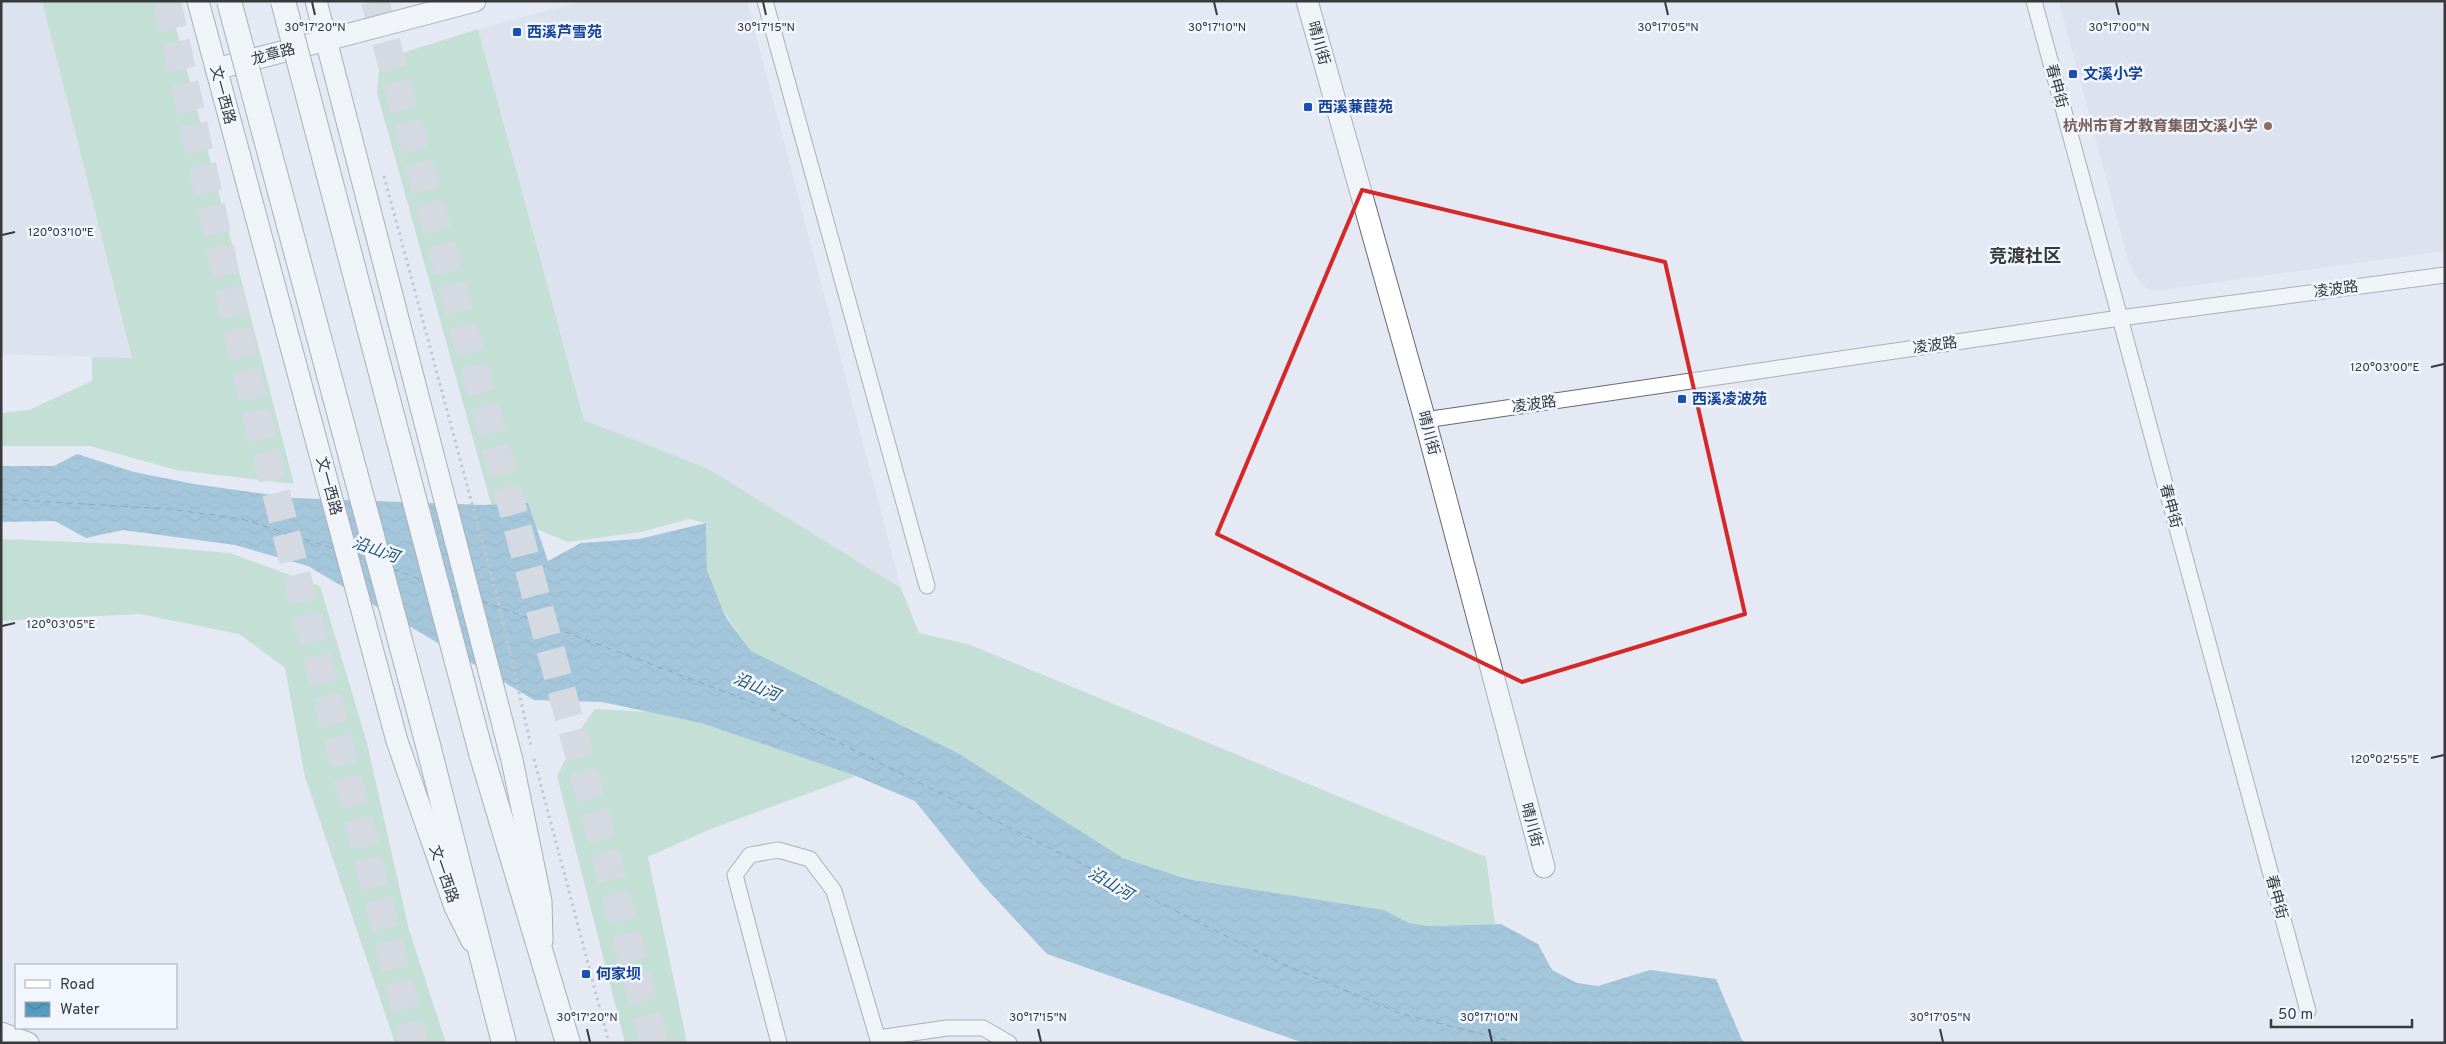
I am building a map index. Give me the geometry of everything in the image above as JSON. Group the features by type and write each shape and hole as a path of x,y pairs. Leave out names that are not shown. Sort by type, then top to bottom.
{"main road":[{"name":"文一西路","path":"198,1 397,741 455,907 483,962"},
{"name":"文一西路","path":"229,1 428,745 504,1043"},
{"path":"283,1 481,753 568,1043"},
{"path":"316,1 512,760 541,901 542,954"},
{"name":"龙章路","path":"216,69 475,1"},
{"name":"晴川街","path":"1307,1 1425,420 1544,867"},
{"path":"1,1033 28,1043"}],"street":[{"path":"765,1 928,586"},
{"name":"春申街","path":"2034,1 2308,1011"},
{"name":"凌波路","path":"1425,420 2120,318 2445,275"},
{"path":"779,1043 735,874 750,856 778,850 810,859 834,891 878,1040 946,1028 983,1028 1009,1043"}],"path":[{"path":"382,168 492,576 531,747"},
{"path":"533,756 609,1043"}],"highlighted area":[{"path":"1362,190 1665,262 1745,614 1522,682 1217,534"}],"shaded area":[{"path":"1,1 42,1 132,358 1,354"},
{"path":"583,1 747,1 901,588 707,468 584,420 478,29"},
{"name":"杭州市育才教育集团文溪小学","path":"2059,1 2445,1 2445,251 2161,290 2147,289 2136,277 2128,260"}],"green space":[{"path":"42,1 169,1 294,484 176,470 90,446 1,446 1,413 29,410 92,381 92,357 132,358"},
{"path":"478,29 584,420 707,468 901,588 919,633 968,644 1486,857 1495,924 1430,926 1409,923 1384,910 1187,879 1123,858 958,753 751,651 723,611 707,570 706,523 689,519 641,532 568,542 493,511 377,93 379,69 396,55"},
{"path":"1,539 125,544 230,553 320,586 367,743 409,930 446,1043 395,1043 305,777 285,668 239,634 140,614 1,621"},
{"path":"595,709 652,712 701,723 856,776 713,828 648,857 687,1043 625,1043 557,776 582,727"}],"water":[{"name":"沿山河","path":"77,454 134,472 194,484 294,498 482,505 528,503 548,561 581,543 639,539 706,523 707,570 725,616 751,651 958,753 1123,858 1187,879 1384,910 1409,923 1430,926 1501,924 1538,944 1552,970 1577,983 1598,986 1650,970 1716,979 1742,1040 1747,1043 1304,1043 1047,954 982,884 915,801 856,776 701,723 602,702 534,700 308,566 235,545 123,530 86,538 55,521 1,522 1,466 54,466"}],"ferry route":[{"path":"1,499 169,509 242,519 335,549"},
{"path":"357,557 368,561"},
{"path":"393,569 424,581"},
{"path":"449,590 457,592"},
{"path":"482,601 776,711 1278,962 1402,1014 1518,1043"}],"tunnel":[{"path":"167,1 253,401 414,1043"},
{"path":"375,1 594,810 654,1043"}],"place":[{"name":"西溪芦雪苑","path":"517,32"},
{"name":"文溪小学","path":"2073,74"},
{"name":"西溪蒹葭苑","path":"1308,107"},
{"name":"杭州市育才教育集团文溪小学","path":"2268,126"},
{"name":"西溪凌波苑","path":"1682,399"},
{"name":"何家坝","path":"586,974"}],"district":[{"name":"竞渡社区","path":"2025,256"}]}
